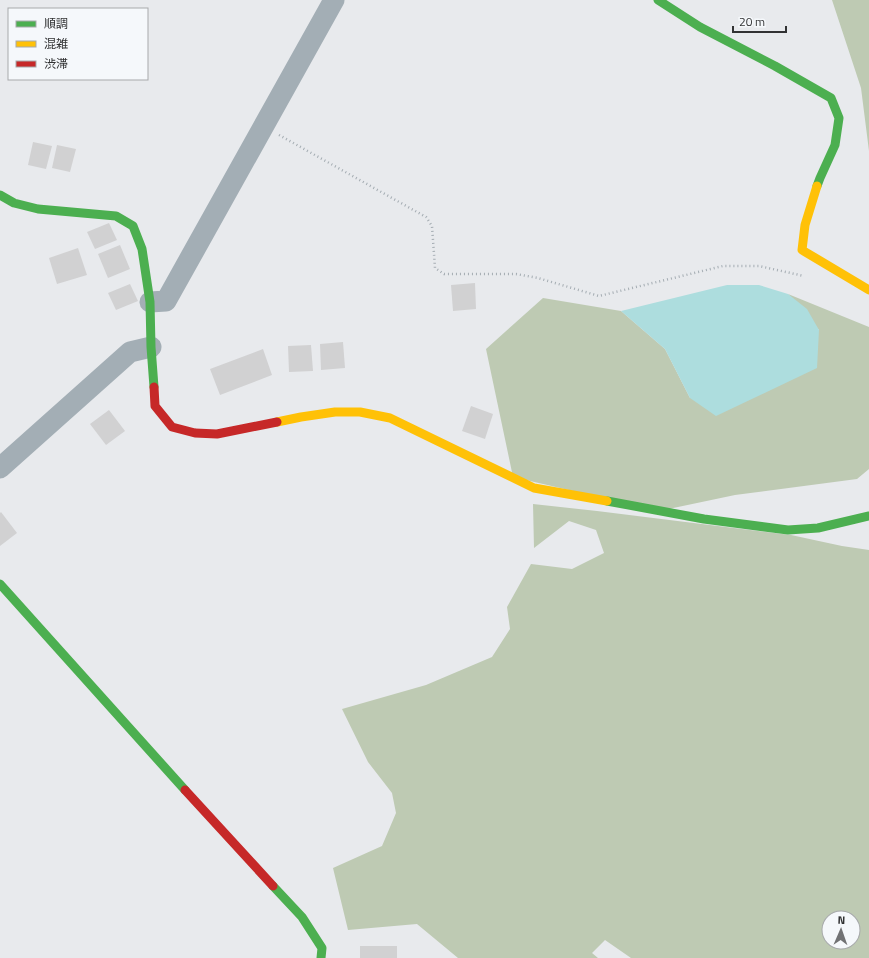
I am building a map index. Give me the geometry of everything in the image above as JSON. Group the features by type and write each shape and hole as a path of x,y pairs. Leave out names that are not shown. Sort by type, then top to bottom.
{"street":[{"path":"150,302 166,301 334,0"},
{"path":"658,0 700,27 775,66 831,98 839,118 835,145 820,178 805,225 802,250 869,290"},
{"path":"0,195 14,203 38,209 116,216 133,226 142,249 150,302 155,406 172,427 195,433 218,434 302,417 335,412 360,412 390,418 534,488 704,519 788,530 818,528 869,516"},
{"path":"0,468 130,352 151,347"},
{"path":"0,584 162,765 302,917 322,948 321,958"}],"path":[{"path":"263,126 426,217 432,226 435,268 444,274 516,274 538,278 599,296 723,266 759,266 804,276"}],"green space":[{"path":"832,0 869,0 869,151 861,88"},
{"path":"788,294 869,327 869,469 857,479 735,495 659,511 513,477 486,349 543,298 621,311 665,349 690,398 819,330"},
{"path":"533,504 791,535 869,550 869,958 631,958 605,940 592,953 598,958 458,958 417,924 348,930 333,868 382,846 396,813 392,793 368,762 342,709 426,685 492,657 510,629 507,607 531,564 572,569 604,553 596,530 569,521 534,548"}],"water":[{"path":"727,285 759,285 788,294 807,309 819,330 817,368 716,416 690,398 665,349 621,311"}],"building":[{"path":"33,142 52,146 46,169 28,165"},
{"path":"57,145 76,149 70,172 52,168"},
{"path":"109,223 117,240 95,249 87,232"},
{"path":"120,245 130,269 108,278 98,254"},
{"path":"78,248 87,275 57,284 49,258"},
{"path":"475,283 476,309 453,311 451,285"},
{"path":"130,284 138,301 116,310 108,293"},
{"path":"343,342 345,368 321,370 320,344"},
{"path":"311,345 313,371 289,372 288,346"},
{"path":"263,349 272,375 220,395 210,369"},
{"path":"471,406 493,414 485,439 462,431"},
{"path":"109,410 125,431 106,445 90,424"},
{"path":"1,512 17,533 0,546 0,513"},
{"path":"360,946 397,946 397,958 360,958"}],"traffic: fast":[{"path":"658,0 700,27 775,66 831,98 839,118 835,145 817,186"},
{"path":"0,195 14,203 38,209 116,216 133,226 142,249 150,302 154,387"},
{"path":"607,501 704,519 788,530 818,528 869,516"},
{"path":"0,584 185,790"},
{"path":"273,886 302,917 322,948 321,958"}],"traffic: slow":[{"path":"817,186 805,225 802,250 869,290"},
{"path":"277,422 335,412 360,412 390,418 534,488 607,501"}],"traffic: jam":[{"path":"154,387 155,406 172,427 195,433 217,434 277,422"},
{"path":"185,790 273,886"}]}
